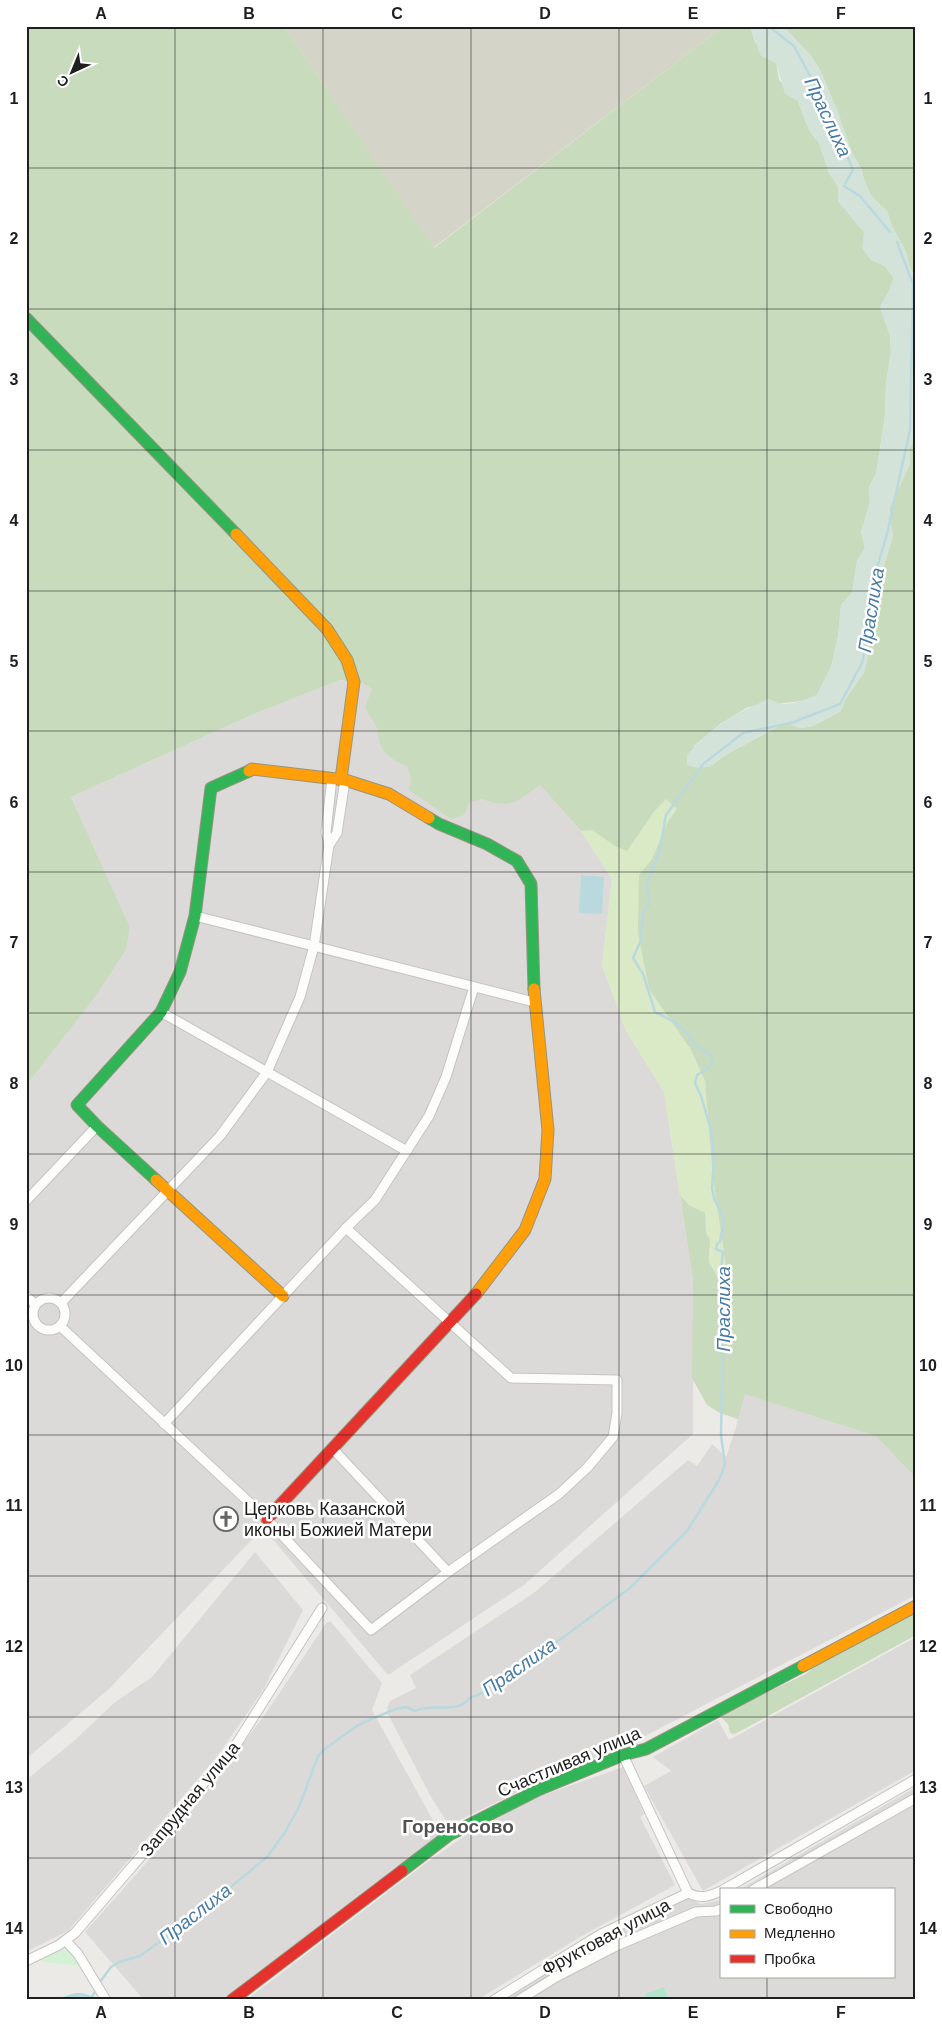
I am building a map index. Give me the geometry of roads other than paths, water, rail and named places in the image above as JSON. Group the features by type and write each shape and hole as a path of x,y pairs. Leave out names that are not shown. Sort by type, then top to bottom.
{"street":[{"path":"26,318 326,629 341,648 351,666 354,682 339,779 337,833 329,845 314,946 300,997 266,1072 220,1136 61,1303"},
{"path":"267,1519 448,1322 484,1286 525,1230 545,1178 548,1130 534,1002 531,884 517,861 487,844 439,824 389,794 339,779 252,769 211,788 195,916 180,972 161,1012 77,1105 97,1126 283,1296"},
{"path":"195,916 534,1002"},
{"path":"164,1424 346,1228 375,1200 429,1116 446,1076 474,987"},
{"path":"161,1012 407,1150"},
{"path":"26,1201 97,1126"},
{"path":"60,1326 267,1519 371,1630 448,1572 559,1494 587,1468 613,1437 617,1413 616,1380 511,1378 346,1228"},
{"path":"26,1296 35,1304"},
{"path":"43,1298 53,1298 61,1303 65,1310 64,1319 60,1326 51,1330 42,1328 34,1322 32,1313 35,1304 43,1298"},
{"path":"333,1449 448,1572"},
{"name":"Счастливая улица","path":"232,2000 449,1835 538,1790 623,1755 646,1749 916,1606"},
{"name":"Запрудная улица","path":"26,1961 66,1941 117,1886 234,1748 322,1608"},
{"path":"623,1755 688,1893"},
{"name":"Фруктовая улица","path":"725,1888 916,1779"},
{"path":"757,1888 916,1798"},
{"name":"Фруктовая улица","path":"494,2000 601,1934 688,1893 697,1898 720,1891"},
{"path":"519,2000 556,1977 616,1946 696,1912 720,1909"},
{"path":"66,1941 78,1954 106,2000"}],"water":[{"path":"581,875 604,877 602,914 579,913"},
{"path":"75,1993 83,1993 94,2000 53,2000"}],"waterway":[{"name":"Праслиха","path":"768,26 794,46 830,113 853,170 844,186 860,196 890,232"},
{"name":"Праслиха","path":"100,1982 111,1967 119,1962 140,1956 201,1912 268,1856 285,1832 299,1807 318,1756 325,1749 358,1725 396,1709 406,1707 415,1711 426,1708 455,1707 462,1704 470,1698 483,1693 546,1650 630,1588 687,1531 719,1480 725,1465 721,1435 724,1284 721,1270 723,1252 716,1249 717,1244 720,1242 724,1220 714,1198 712,1188 714,1158 711,1130 695,1083 697,1075 710,1067 713,1061 710,1054 697,1047 682,1028 655,1012 643,974 633,958 641,940 643,913 649,905 649,895 646,886 660,850 666,815 703,764 743,733 791,723 840,704 863,661 873,581 887,534 910,430 913,284 897,242"},
{"name":"Праслиха","path":"87,2000 92,1997 97,1988"}],"place":[{"name":"Церковь Казанской иконы Божией Матери","path":"226,1519"}],"district":[{"name":"Гореносово","path":"458,1826"}]}
